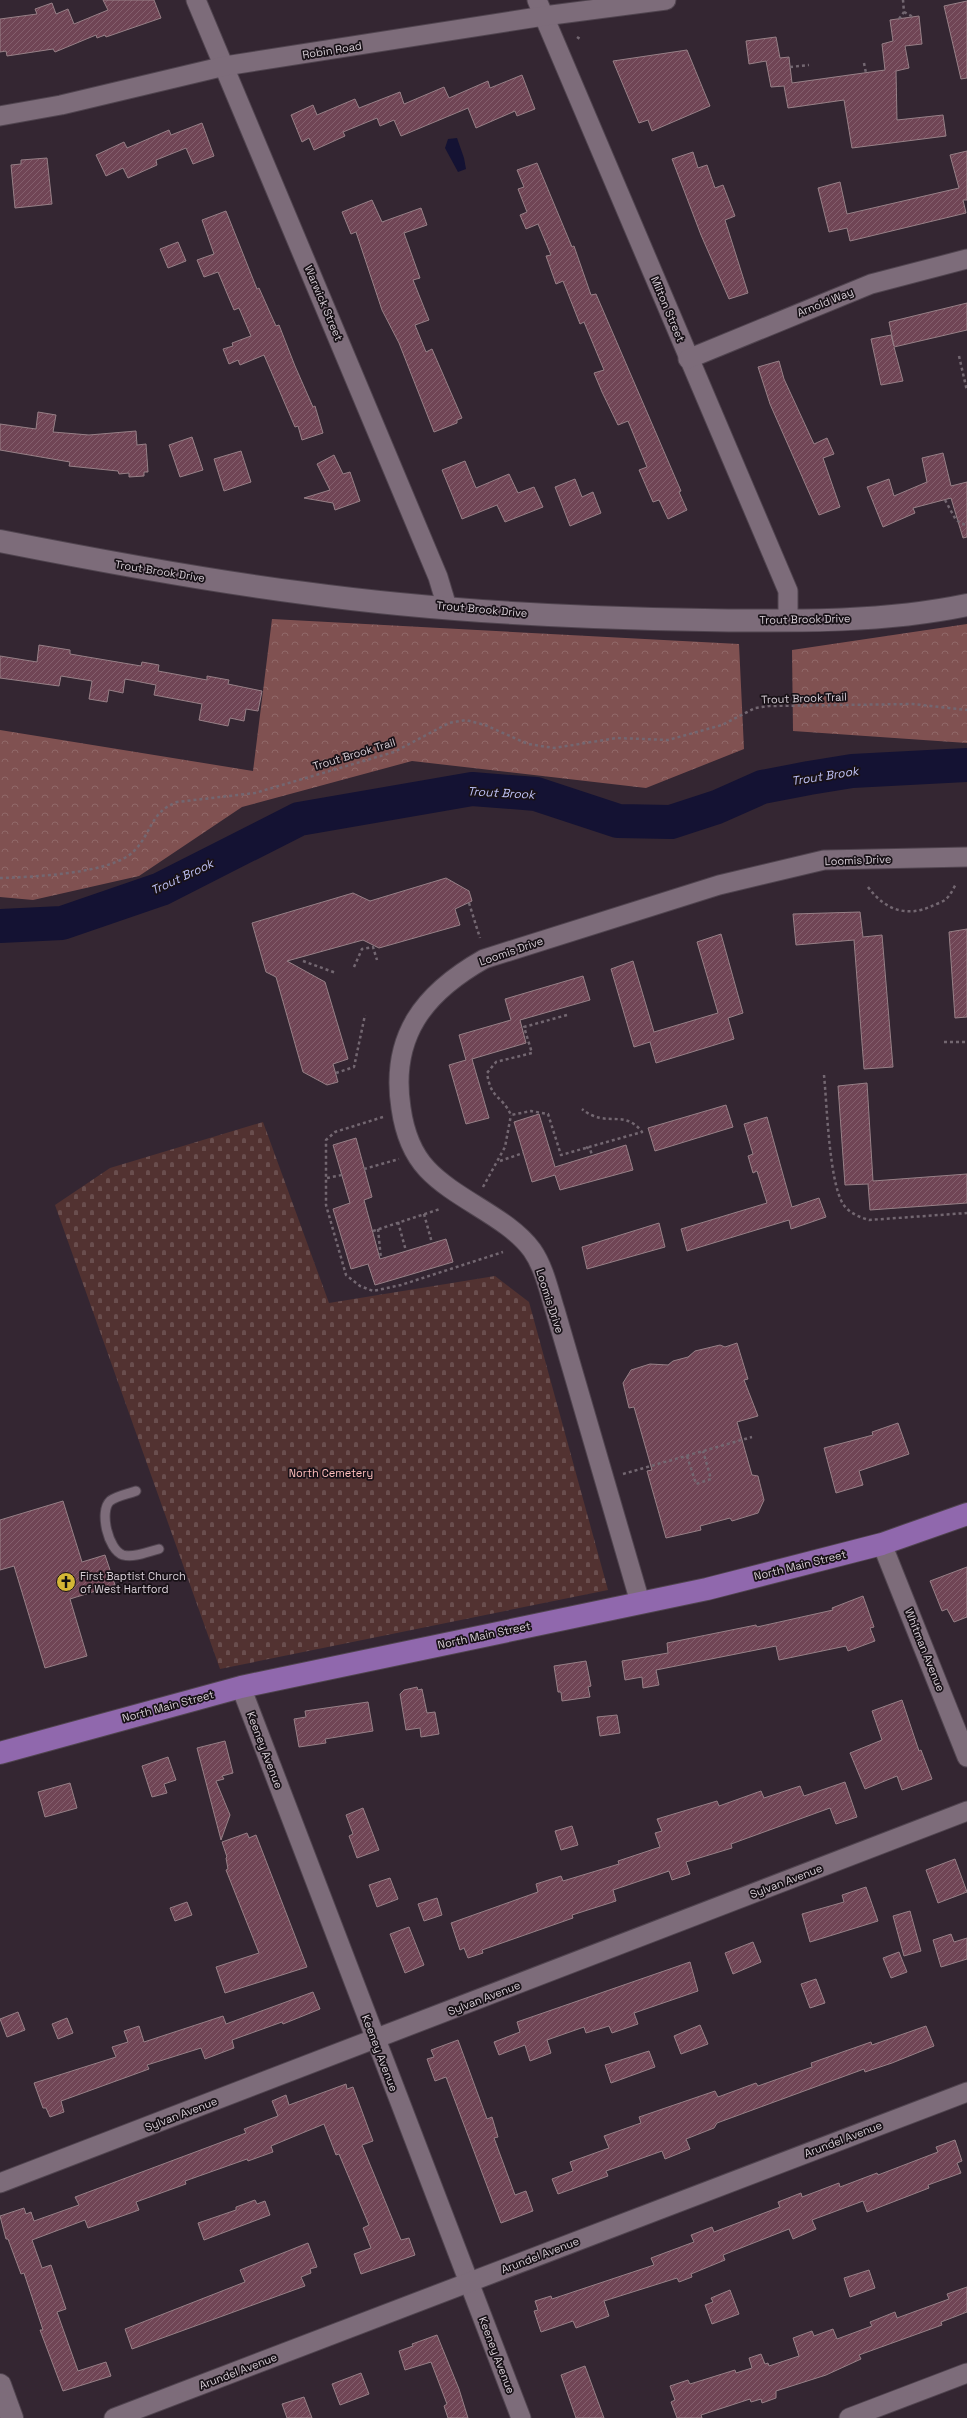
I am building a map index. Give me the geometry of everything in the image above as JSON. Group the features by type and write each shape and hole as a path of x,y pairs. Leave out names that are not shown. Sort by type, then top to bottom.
{"main road":[{"name":"Trout Brook Drive","path":"0,541 107,562 305,593 447,607 599,618 788,621 880,616 967,605"},
{"name":"North Main Street","path":"0,1753 241,1687 706,1589 882,1544 967,1514"},
{"path":"0,2385 12,2418"}],"street":[{"name":"Warwick Street","path":"196,0 225,66 438,577 447,607"},
{"name":"Robin Road","path":"0,116 61,105 225,66 541,8 666,0"},
{"name":"Milton Street","path":"541,8 688,359 788,591 788,621"},
{"name":"Arnold Way","path":"688,359 871,284 967,259"},
{"name":"Loomis Drive","path":"640,1602 544,1276 532,1250 510,1230 447,1187 426,1168 413,1149 403,1121 398,1092 400,1054 411,1026 423,1006 437,990 460,972 484,959 719,885 824,860 967,857"},
{"name":"Whitman Avenue","path":"882,1544 967,1757"},
{"name":"Keeney Avenue","path":"241,1687 521,2418"},
{"name":"Sylvan Avenue","path":"0,2183 375,2040 967,1810"},
{"name":"Arundel Avenue","path":"114,2418 967,2092"},
{"path":"849,2418 967,2373"}],"lane":[{"path":"136,1491 111,1500 106,1507 106,1523 111,1545 121,1554 132,1556 158,1549"}],"path":[{"path":"899,18 904,12 903,0"},
{"path":"904,12 913,17"},
{"path":"864,63 866,73"},
{"path":"790,67 809,65"},
{"path":"958,356 967,391"},
{"path":"945,500 956,520 967,526"},
{"name":"Trout Brook Trail","path":"0,878 36,877 69,873 114,862 133,853 143,842 156,815 167,806 177,802 255,793 394,752 449,723 466,720 485,725 528,744 554,748 617,738 668,740 722,725 755,708 769,706 913,704 967,710"},
{"path":"868,887 877,899 889,907 904,912 922,910 946,900 956,884"},
{"path":"469,902 480,938"},
{"path":"354,967 362,949 373,947 378,960"},
{"path":"304,961 336,973"},
{"path":"336,1073 354,1067 365,1015"},
{"path":"484,1187 500,1161 505,1147 510,1115 504,1102 494,1097 489,1086 488,1073 496,1062 532,1053 524,1027 567,1015"},
{"path":"944,1042 967,1042"},
{"path":"824,1075 835,1183 844,1204 856,1216 869,1220 967,1213"},
{"path":"510,1115 531,1111 548,1114 561,1155 585,1146 642,1132 635,1123 630,1121 597,1118 582,1109"},
{"path":"384,1117 335,1132 326,1140 326,1205 346,1275 360,1286 373,1291 401,1285 503,1252"},
{"path":"585,1146 590,1149 592,1155"},
{"path":"500,1161 524,1153"},
{"path":"364,1169 399,1159"},
{"path":"327,1178 342,1175"},
{"path":"373,1231 440,1209"},
{"path":"424,1214 432,1243"},
{"path":"398,1222 406,1251"},
{"path":"378,1229 378,1249 381,1259"},
{"path":"623,1474 752,1437"},
{"path":"687,1456 696,1484 711,1480 702,1451"}],"green space":[{"path":"272,619 739,644 744,749 646,788 412,761 242,807 139,876 33,900 0,897 0,730 253,771"},
{"path":"967,624 967,743 793,731 792,650"},
{"name":"North Cemetery","path":"263,1122 329,1303 495,1276 529,1302 608,1590 220,1669 55,1205 110,1168"}],"shaded area":[{"path":"457,138 466,169 458,172 445,148 448,139"}],"building":[{"path":"103,0 154,0 161,18 106,37 105,35 97,38 96,35 55,52 53,49 7,56 6,51 0,52 0,19 37,14 35,9 52,3 56,14 68,9 74,24 108,10"},
{"path":"967,1 967,78 961,79 944,6"},
{"path":"919,16 922,44 905,46 909,68 896,71 897,120 943,115 946,136 852,148 844,100 788,108 784,86 771,87 766,61 749,64 746,41 776,37 780,58 789,57 792,83 885,70 882,44 893,41 890,20"},
{"path":"687,50 710,106 652,131 648,120 639,123 613,61"},
{"path":"522,75 535,109 517,116 515,111 476,128 468,108 401,136 394,120 380,126 377,118 343,132 345,136 314,150 309,138 302,142 291,115 313,105 317,115 355,99 359,108 400,92 404,104 444,87 449,98 488,81 490,88"},
{"path":"202,123 214,156 193,164 186,148 156,160 157,165 128,178 123,168 106,176 96,155 124,142 127,148 169,130 171,135"},
{"path":"967,151 967,200 963,200 966,213 850,241 847,228 829,232 818,188 840,182 847,214 959,188 950,155"},
{"path":"693,152 698,168 707,165 715,188 723,185 735,216 725,220 748,293 729,299 701,235 672,159"},
{"path":"47,158 52,204 15,208 11,165 21,164 21,160"},
{"path":"537,163 572,247 574,246 591,295 596,294 681,491 679,492 687,510 668,519 659,500 653,502 639,470 647,467 628,421 618,425 602,392 594,373 604,370 584,322 580,324 563,281 556,284 546,256 551,255 538,224 526,229 520,215 527,212 518,189 524,187 517,170"},
{"path":"372,200 382,222 421,208 427,225 404,233 420,278 413,280 429,320 415,325 426,352 432,349 462,418 457,420 457,423 434,432 399,343 382,310 356,232 351,234 342,212"},
{"path":"226,211 257,289 259,288 276,326 279,325 313,407 315,406 323,433 302,440 298,426 295,427 264,355 240,365 238,360 229,364 223,349 233,346 232,343 251,336 239,308 234,310 218,272 204,277 197,260 214,254 202,220"},
{"path":"178,242 186,261 168,268 160,249"},
{"path":"967,303 967,330 894,347 903,381 881,385 871,339 891,335 894,346 889,322"},
{"path":"779,361 784,379 814,444 827,438 834,454 823,458 840,507 819,515 770,404 758,367"},
{"path":"38,412 56,415 53,432 89,435 136,431 137,445 146,444 148,472 144,472 144,476 129,477 129,473 119,474 118,471 69,466 70,462 0,450 0,424 36,429"},
{"path":"192,437 203,470 180,477 169,445"},
{"path":"241,451 251,482 224,491 214,459"},
{"path":"943,453 951,486 967,482 967,537 963,538 951,498 913,508 915,513 883,527 867,487 889,479 894,496 927,482 922,458"},
{"path":"334,455 343,474 350,472 360,501 335,510 333,503 304,498 330,490 317,464"},
{"path":"465,461 476,488 509,474 518,493 534,487 543,507 505,522 497,505 462,519 442,470"},
{"path":"575,479 582,497 593,492 601,513 570,526 555,487"},
{"path":"39,645 70,650 70,654 141,666 142,662 159,665 158,671 207,680 207,676 229,680 228,684 262,691 258,711 246,709 244,721 230,718 228,726 199,720 202,704 154,695 156,685 125,679 123,693 109,690 107,702 89,699 92,681 61,676 59,686 0,678 0,656 37,662"},
{"path":"446,878 469,891 472,901 455,909 460,925 379,948 363,940 287,961 325,982 348,1059 333,1064 338,1082 327,1085 303,1072 276,977 266,972 252,923 353,893 370,901"},
{"path":"860,912 863,937 882,935 893,1067 864,1069 854,940 796,945 793,914"},
{"path":"967,929 967,1017 955,1018 949,932"},
{"path":"721,934 743,1013 728,1018 734,1039 656,1063 650,1042 634,1047 611,969 633,961 654,1032 718,1013 697,942"},
{"path":"583,976 590,1000 520,1020 526,1043 472,1059 489,1118 466,1124 449,1065 466,1060 459,1035 511,1020 505,999"},
{"path":"867,1083 873,1181 967,1174 967,1203 870,1210 868,1184 845,1185 838,1086"},
{"path":"726,1105 733,1127 655,1151 648,1128"},
{"path":"539,1114 555,1167 626,1145 633,1170 560,1190 555,1175 532,1182 514,1122"},
{"path":"767,1117 792,1207 819,1198 826,1217 791,1229 789,1220 687,1251 681,1229 767,1203 757,1171 753,1173 748,1156 753,1154 744,1124"},
{"path":"356,1138 372,1197 364,1200 380,1259 446,1239 453,1262 375,1285 368,1264 351,1269 333,1209 350,1203 333,1145"},
{"path":"659,1223 665,1247 587,1269 582,1247"},
{"path":"737,1343 748,1379 744,1380 758,1416 737,1422 752,1475 758,1476 764,1500 758,1513 732,1521 730,1518 700,1526 701,1530 666,1538 647,1471 652,1470 634,1407 629,1408 623,1383 631,1370 650,1364 668,1365 673,1361 688,1357 695,1351 720,1345 725,1347"},
{"path":"898,1423 909,1454 859,1471 863,1485 836,1493 824,1448 873,1435 872,1432"},
{"name":"First Baptist Church of West Hartford","path":"63,1501 82,1562 105,1555 115,1585 70,1599 87,1656 45,1668 14,1566 0,1570 0,1520"},
{"path":"967,1567 967,1617 954,1622 947,1609 942,1611 930,1581"},
{"path":"863,1596 874,1627 870,1628 875,1641 848,1651 846,1646 779,1660 776,1646 656,1670 659,1685 643,1688 642,1677 625,1680 622,1661 668,1653 667,1643 756,1625 757,1627 833,1610 832,1608"},
{"path":"586,1661 591,1686 588,1687 590,1697 562,1701 561,1692 558,1692 554,1666"},
{"path":"417,1687 418,1690 422,1689 427,1713 435,1712 439,1734 421,1737 420,1728 406,1730 400,1694 404,1690"},
{"path":"902,1700 919,1751 921,1750 932,1779 902,1790 897,1776 865,1789 850,1753 882,1740 872,1711"},
{"path":"368,1702 373,1731 325,1739 326,1743 299,1747 294,1719 306,1717 305,1711"},
{"path":"617,1715 620,1733 600,1736 597,1717"},
{"path":"225,1741 233,1773 222,1776 224,1779 216,1781 230,1815 221,1840 197,1748"},
{"path":"168,1757 176,1780 164,1784 167,1793 152,1797 142,1766"},
{"path":"845,1782 857,1817 836,1824 830,1808 731,1844 732,1848 686,1862 690,1874 672,1880 669,1871 613,1890 616,1901 572,1915 573,1918 482,1950 483,1953 468,1958 464,1948 460,1950 451,1923 538,1892 536,1884 561,1876 563,1881 619,1864 618,1861 660,1847 655,1833 662,1831 657,1819 717,1801 719,1806 761,1791 764,1798 800,1786 804,1796"},
{"path":"70,1783 77,1808 45,1817 38,1792"},
{"path":"363,1808 379,1850 357,1858 349,1836 353,1834 346,1815"},
{"path":"572,1826 578,1845 561,1850 555,1831"},
{"path":"247,1833 249,1838 256,1835 307,1967 225,1993 216,1967 259,1953 226,1870 228,1869 227,1857 222,1842"},
{"path":"955,1859 967,1892 938,1903 926,1870"},
{"path":"390,1878 398,1899 377,1907 369,1885"},
{"path":"866,1887 878,1921 810,1942 802,1914 844,1902 842,1895"},
{"path":"437,1898 442,1915 424,1921 418,1904"},
{"path":"187,1902 192,1915 175,1921 170,1908"},
{"path":"910,1911 921,1951 904,1956 893,1916"},
{"path":"409,1927 424,1965 405,1973 390,1934"},
{"path":"951,1934 954,1942 967,1938 967,1959 941,1967 933,1940"},
{"path":"753,1942 761,1962 733,1974 725,1953"},
{"path":"899,1952 907,1972 891,1978 883,1958"},
{"path":"690,1962 698,1991 634,2013 638,2024 612,2033 609,2026 586,2033 584,2027 547,2040 551,2053 530,2061 525,2045 499,2055 494,2042 520,2032 517,2022"},
{"path":"816,1979 825,2003 810,2008 801,1984"},
{"path":"313,1992 320,2009 283,2024 282,2022 232,2040 234,2048 205,2059 201,2048 147,2065 149,2069 61,2101 64,2112 50,2117 46,2108 43,2108 34,2083 116,2057 112,2047 128,2042 124,2031 139,2026 144,2042 223,2016 226,2024"},
{"path":"18,2012 25,2030 7,2037 0,2019"},
{"path":"67,2018 73,2033 58,2039 52,2024"},
{"path":"700,2025 708,2044 681,2054 674,2036"},
{"path":"926,2026 934,2046 892,2063 865,2072 864,2069 717,2123 714,2128 686,2139 690,2149 665,2159 662,2151 606,2171 608,2176 558,2194 552,2179 573,2171 570,2162 609,2148 604,2136 641,2123 639,2117 715,2091 718,2097 756,2083 758,2086 812,2067 811,2063 871,2042 872,2045"},
{"path":"458,2040 487,2119 492,2117 498,2137 494,2138 515,2195 526,2191 533,2211 501,2223 446,2077 435,2081 427,2059 434,2057 431,2050"},
{"path":"649,2051 655,2067 611,2083 605,2065"},
{"path":"346,2084 347,2089 353,2087 373,2141 362,2145 401,2240 409,2238 415,2255 361,2274 354,2254 371,2248 363,2228 369,2225 339,2154 336,2155 324,2124 271,2146 273,2152 248,2161 247,2159 185,2181 186,2184 136,2202 139,2210 88,2228 85,2220 32,2240 42,2268 51,2265 66,2309 57,2312 78,2371 106,2362 111,2376 63,2391 40,2330 43,2330 24,2273 21,2274 8,2239 6,2239 0,2216 24,2208 26,2214 31,2212 34,2221 79,2205 75,2197 246,2133 244,2129 278,2116 272,2101 286,2095 289,2105"},
{"path":"955,2140 962,2161 957,2163 961,2173 928,2185 929,2188 867,2212 863,2201 812,2220 816,2229 793,2239 789,2229 723,2255 725,2260 691,2274 692,2277 679,2282 677,2278 604,2301 609,2316 576,2328 573,2321 541,2332 534,2311 538,2310 535,2301 551,2296 552,2299 654,2265 651,2258 694,2242 691,2235 712,2227 714,2232 780,2207 778,2202 801,2193 802,2197 839,2183 840,2187 877,2173 878,2175 938,2152 936,2147"},
{"path":"255,2200 257,2204 265,2201 270,2215 204,2240 198,2223 236,2210 236,2207"},
{"path":"308,2243 317,2267 310,2269 311,2273 301,2277 305,2286 132,2349 125,2329 245,2282 240,2270"},
{"path":"869,2270 875,2288 850,2297 844,2278"},
{"path":"967,2287 967,2312 941,2322 942,2325 859,2355 861,2359 826,2375 776,2391 776,2398 762,2403 761,2399 751,2402 750,2399 701,2415 702,2418 677,2418 671,2402 675,2400 670,2386 688,2380 690,2384 735,2370 736,2373 752,2368 749,2358 761,2354 765,2364 768,2363 769,2366 799,2356 793,2338 812,2331 814,2336 833,2329 837,2339 872,2326 870,2322 895,2312 897,2318 949,2299 947,2294"},
{"path":"730,2290 739,2314 712,2324 705,2305 713,2302 711,2298"},
{"path":"437,2335 459,2389 468,2418 448,2418 444,2406 447,2404 431,2362 405,2370 399,2351 413,2346 412,2344"},
{"path":"585,2366 604,2418 576,2418 561,2375"},
{"path":"361,2373 369,2394 340,2405 332,2384"},
{"path":"304,2397 312,2418 287,2418 282,2404"}],"waterway":[{"name":"Trout Brook","path":"0,926 62,923 161,889 299,819 472,789 536,794 618,821 671,822 717,807 762,787 852,771 967,765"}],"place":[{"name":"First Baptist Church of West Hartford","path":"66,1582"}]}
